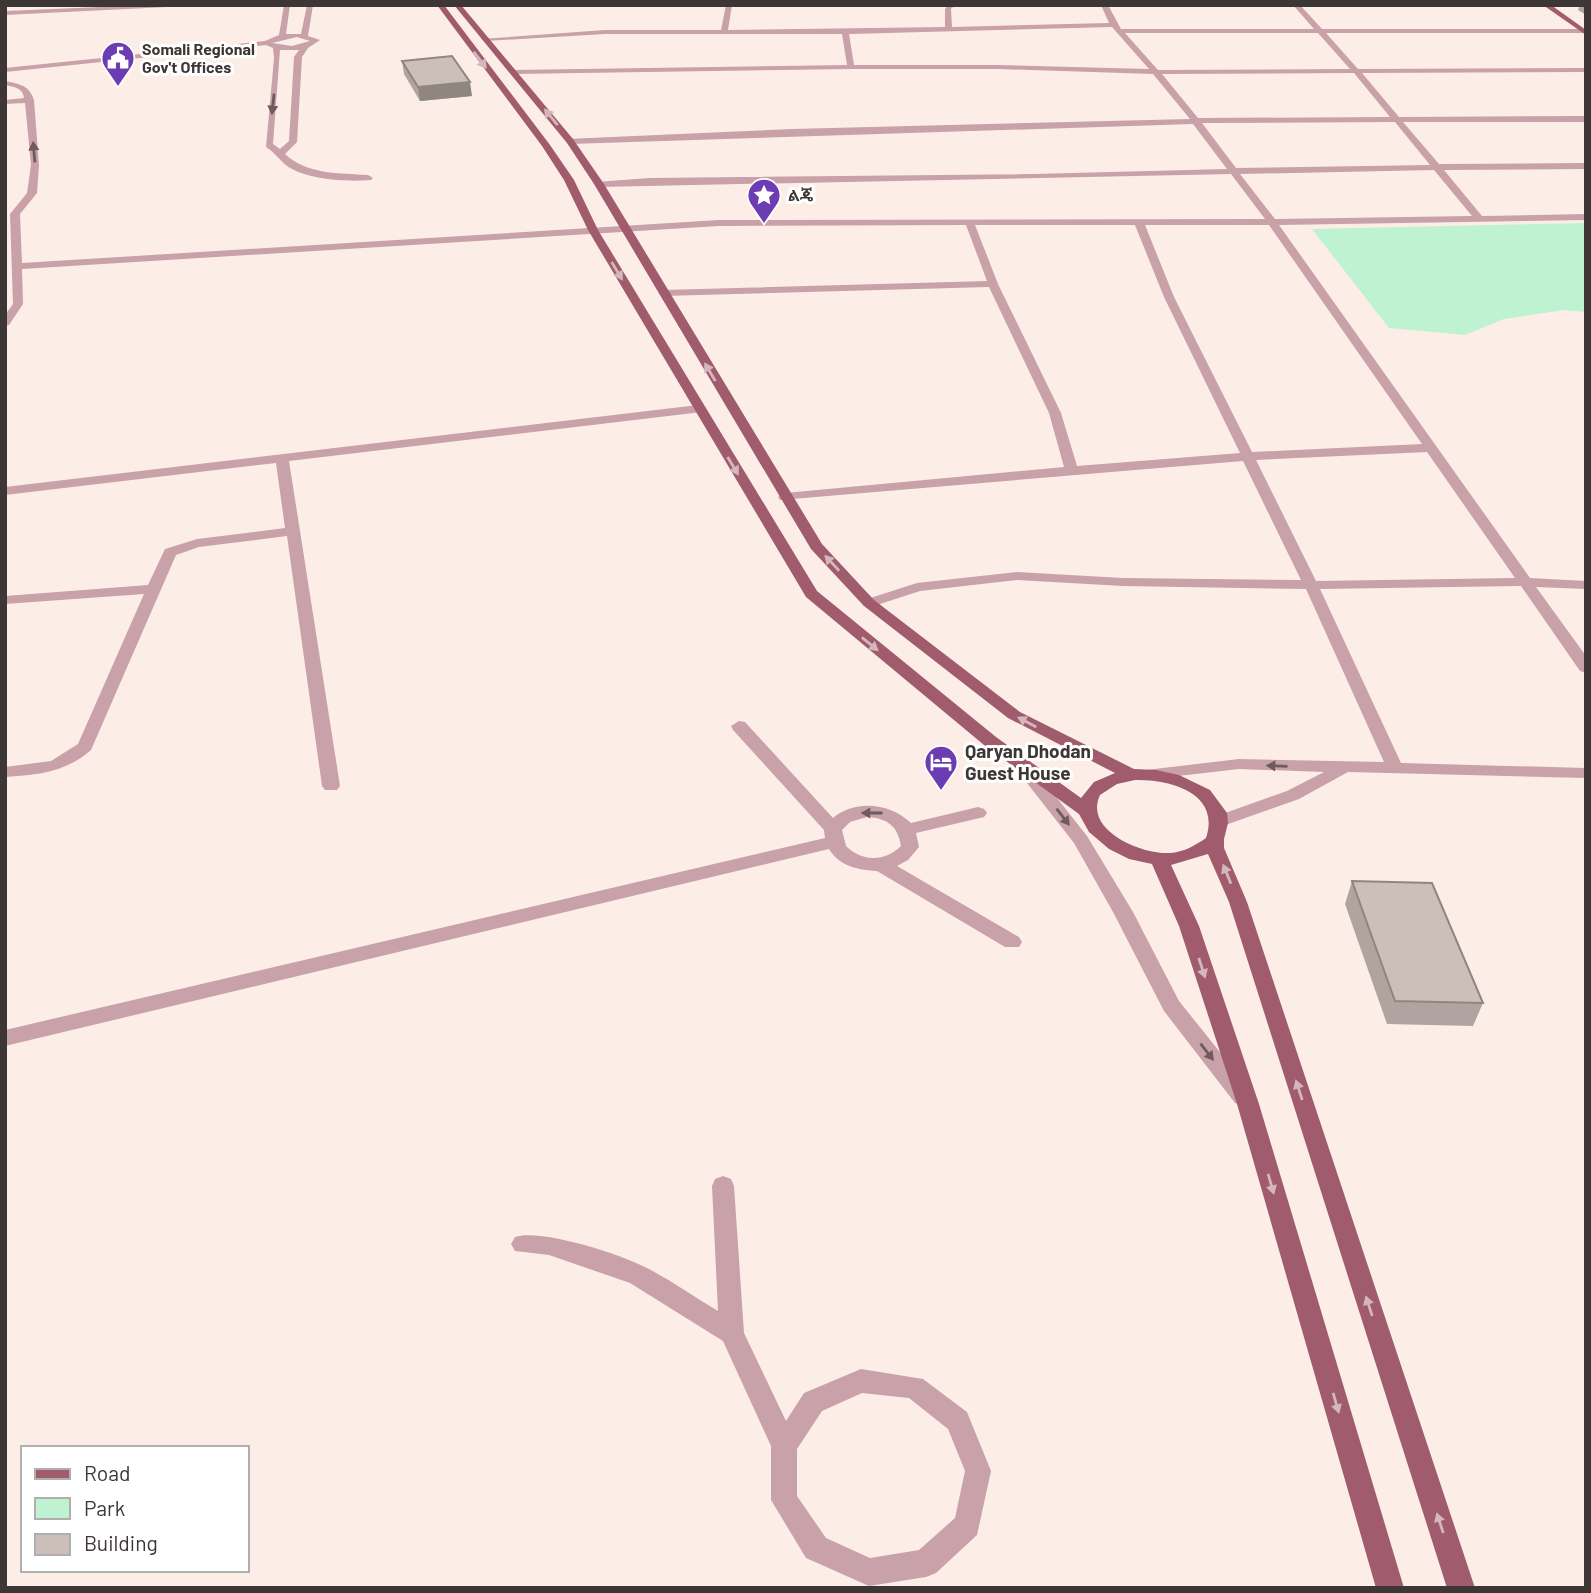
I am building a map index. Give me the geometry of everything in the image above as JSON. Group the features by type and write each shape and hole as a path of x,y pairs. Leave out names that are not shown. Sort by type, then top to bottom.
{"main road":[{"path":"440,5 546,145 569,180 593,230 811,594 990,741 1087,811"},
{"path":"457,5 570,141 599,184 816,546 869,603 1014,715 1132,775"},
{"path":"1546,5 1584,32"},
{"path":"1562,5 1578,16"},
{"path":"1217,831 1191,855 1159,859 1138,856 1118,848 1091,824 1087,811 1089,798 1098,787 1113,779 1152,775 1191,786 1216,808 1217,831 1238,902 1461,1588"},
{"path":"1159,859 1189,926 1248,1104 1390,1588"}],"street":[{"path":"5,11 109,5"},
{"path":"5,11 205,5"},
{"path":"282,37 287,5"},
{"path":"304,36 310,5"},
{"path":"724,32 729,5"},
{"path":"949,29 948,9 952,5"},
{"path":"1104,5 1117,28 1195,121 1272,222 1586,668"},
{"path":"1296,5 1355,70 1480,219"},
{"path":"485,39 606,32 949,29 1584,32"},
{"path":"845,32 851,66"},
{"path":"5,70 267,43 282,37 304,36 316,40 304,46 276,47 267,43"},
{"path":"282,152 293,142 298,57 304,46"},
{"path":"276,47 278,58 268,145 282,152 286,161 299,169 368,178"},
{"path":"514,72 851,66 1155,72 1586,70"},
{"path":"5,83 21,86 28,93 36,165 32,193 15,214 18,304 5,323"},
{"path":"5,102 30,100"},
{"path":"570,141 1195,121 1586,119"},
{"path":"599,184 1586,166"},
{"path":"5,206 15,214"},
{"path":"17,265 719,223 1272,222 1586,217"},
{"path":"1139,222 1169,297 1311,585 1395,768"},
{"path":"970,224 993,284 1055,413 1071,469"},
{"path":"663,293 993,284"},
{"path":"5,491 698,409"},
{"path":"785,497 1247,455 1431,448"},
{"path":"282,459 331,786"},
{"path":"5,772 53,768 75,756 85,746 170,552 181,547 293,531"},
{"path":"869,603 917,587 1017,576 1123,582 1311,585 1525,582 1586,585"},
{"path":"5,600 154,589"},
{"path":"5,1038 832,835 844,817 863,812 883,813 901,821 910,833 910,846 899,858 880,864 859,863 841,855 832,835 739,726"},
{"path":"1021,764 1081,840 1123,912 1171,1006 1248,1104"},
{"path":"1152,775 1239,764 1586,773"},
{"path":"1217,831 1345,768"},
{"path":"908,829 978,813"},
{"path":"880,864 1012,942"},
{"path":"723,1186 732,1333 784,1446 784,1500 809,1539 816,1548 869,1580 926,1563 967,1525 978,1471 958,1421 914,1387 861,1381 813,1402 784,1446"},
{"path":"523,1244 549,1245 638,1275 732,1333"}],"green space":[{"path":"1586,223 1586,312 1564,310 1504,319 1465,335 1389,328 1312,229"}],"building":[{"path":"452,56 470,82 418,87 402,61"},
{"path":"1352,881 1432,883 1483,1003 1395,1001"}],"place":[{"name":"Somali Regional Gov't Offices","path":"118,88"},
{"name":"ልጄ","path":"764,225"},
{"name":"Qaryan Dhodan Guest House","path":"941,792"}]}
